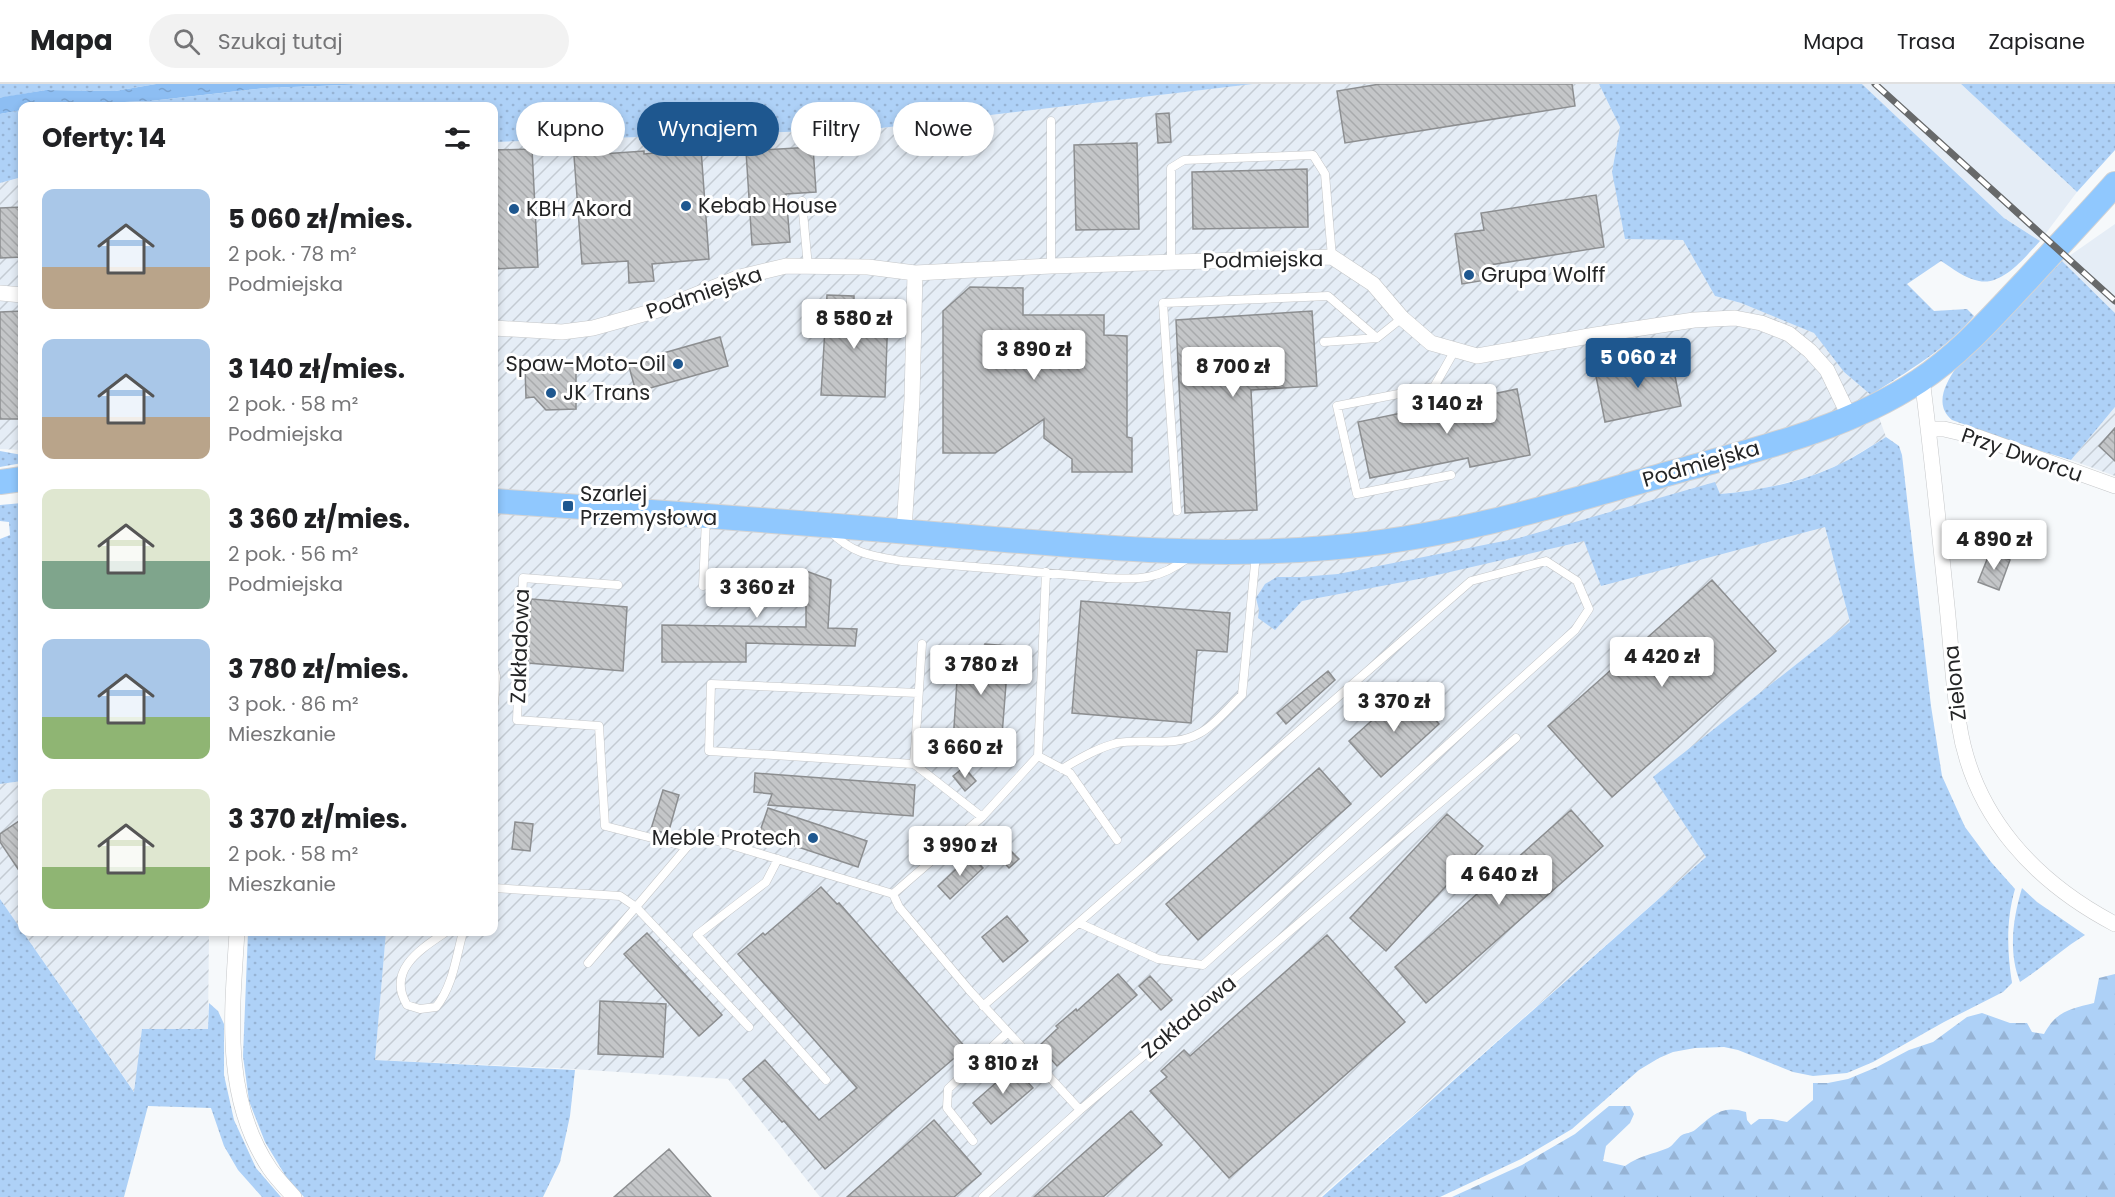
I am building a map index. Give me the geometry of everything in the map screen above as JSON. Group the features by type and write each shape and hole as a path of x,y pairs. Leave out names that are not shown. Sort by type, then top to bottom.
{"main road":[{"name":"Podmiejska","path":"498,501 1195,552 1256,552 1377,543 1509,518 1810,433 1887,401 1953,356 1981,329 2115,184"},
{"path":"0,482 18,480"}],"street":[{"name":"Podmiejska","path":"498,328 562,332 593,328 658,310 740,277 786,266 868,267 915,273 1332,257 1373,284 1402,318 1431,343 1477,356 1683,322 1735,318 1761,323 1789,334 1810,351 1827,370 1850,418"},
{"path":"904,531 912,399 915,273"},
{"path":"0,293 18,295"},
{"name":"Zielona","path":"1922,379 1959,724 1972,772 1999,826 2030,863 2048,881 2070,897 2115,924"},
{"name":"Przy Dworcu","path":"1929,429 1944,429 1978,437 2115,486"},
{"path":"237,936 233,1044 239,1099 254,1141 270,1170 294,1197"}],"lane":[{"path":"1051,121 1051,266"},
{"path":"1171,262 1171,168 1185,160 1313,155 1325,174 1332,257"},
{"path":"802,201 808,267"},
{"path":"1177,511 1163,303 1328,296 1377,338"},
{"path":"1324,342 1377,338 1402,318"},
{"path":"1451,475 1357,494 1337,406 1434,387 1455,350"},
{"path":"702,586 706,517"},
{"path":"825,526 850,549 878,557 902,561 1136,579 1166,572 1195,552"},
{"path":"1062,769 1084,756 1118,743 1167,742 1192,737 1202,732 1242,695 1256,552"},
{"path":"983,1006 1471,581 1546,561 1577,581 1589,609 1575,630 1203,965 1158,960 1079,923"},
{"path":"893,894 982,817 1038,756 1046,572"},
{"name":"Zakładowa","path":"618,585 523,578 517,720 599,726 605,826 687,847"},
{"path":"914,764 922,644"},
{"path":"918,693 711,684 709,751 914,764 982,817"},
{"name":"Zakładowa","path":"983,1197 1080,1110 1516,738"},
{"path":"1038,756 1070,774 1117,840"},
{"path":"588,963 687,847 701,836 778,859 893,894 899,908 983,1006 1080,1110"},
{"path":"778,859 766,882 698,935 826,1080"},
{"path":"498,888 620,896 636,908 749,1027"},
{"path":"441,936 407,963 400,978 401,995 407,1005 420,1009 436,1007 443,999 449,987 462,936"},
{"path":"973,1141 947,1108 948,1089 1008,1032"}],"shaded area":[{"path":"1253,84 1599,84 1620,127 1612,172 1683,240 1715,296 1741,303 1815,333 1844,372 1871,395 1886,437 1841,464 1808,477 1761,489 1720,494 1825,527 1850,622 1654,777 1706,857 1320,1197 820,1197 728,1079 375,1060 386,936 498,936 498,142 516,141 516,156 625,156 625,138 637,137 637,156 779,156 779,132 791,132 791,156 881,156 881,128 893,127 893,156 994,156 994,115"},
{"path":"1862,84 1961,84 2077,192 2040,241 2004,218"},
{"path":"18,178 18,450 0,449 0,183"},
{"path":"2115,224 2115,313 2062,261"},
{"path":"2115,407 2115,476 2071,460"},
{"path":"18,782 18,925 0,899 0,784"},
{"path":"26,936 209,936 208,1029 135,1093"}],"green space":[{"path":"0,84 156,84 115,91 46,90 0,98"},
{"path":"371,84 1253,84 994,115 994,102 893,102 893,127 881,128 881,102 791,102 791,132 779,132 779,102 637,102 637,137 625,138 625,102 516,102 516,141 498,142 498,102 130,102 266,88"},
{"path":"1599,84 1862,84 2004,218 2040,241 2021,262 1997,279 1974,280 1941,261 1907,284 1934,311 1967,309 1974,316 1939,349 1871,395 1844,372 1814,333 1741,303 1715,296 1683,240 1625,239 1612,172 1620,127"},
{"path":"1961,84 2115,84 2115,150 2077,192"},
{"path":"18,111 18,178 0,183 0,114"},
{"path":"2062,261 2115,313 2115,407 2071,460 1952,420 1943,408 1942,401 1945,388 1956,368"},
{"path":"1886,437 1899,446 1902,455 1931,706 1942,776 1965,827 2015,889 2008,936 2012,983 2003,992 1873,1062 1847,1073 1813,1076 1793,1072 1738,1050 1724,1047 1695,1048 1673,1052 1639,1070 1572,1129 1521,1159 1440,1197 1322,1197 1706,857 1653,777 1850,622 1825,527 1601,586 1584,541 1424,578 1302,601 1275,630 1258,618 1256,598 1265,584 1277,577 1338,574 1519,538 1715,482 1720,494 1783,484 1828,470"},
{"path":"0,451 18,454 18,464 0,467"},
{"path":"18,503 18,782 0,784 0,539 10,535 9,522 0,521 0,505"},
{"path":"2022,888 2037,902 2085,935 2020,982 2014,959 2013,935"},
{"path":"0,899 18,925 18,936 26,936 134,1092 142,1029 208,1029 209,1003 218,1011 224,1024 224,1075 234,1120 256,1168 281,1197 262,1197 238,1170 224,1146 211,1108 148,1106 124,1197 0,1197"},
{"path":"248,936 386,936 375,1060 575,1070 570,1116 560,1162 543,1197 304,1197 288,1180 265,1142 249,1101 243,1056"},
{"path":"2115,974 2115,1197 1452,1197 1522,1165 1575,1134 1609,1106 1630,1106 1634,1114 1630,1123 1606,1146 1603,1161 1625,1166 1641,1157 1668,1148 1682,1135 1693,1131 1723,1110 1746,1112 1747,1120 1751,1125 1759,1119 1787,1122 1813,1100 1813,1083 1848,1079 1877,1067 1909,1050 1933,1042 1967,1017 1982,1013 2010,1023 2027,1023 2032,1032 2044,1034 2059,1015 2094,1003 2099,978"}],"water":[{"path":"156,84 371,84 266,88 150,101 18,102 18,111 0,114 0,98 3,97 46,90 115,91"}],"building":[{"path":"1380,84 1572,84 1575,106 1345,143 1337,91"},
{"path":"1169,113 1171,142 1158,143 1156,114"},
{"path":"1137,143 1139,229 1076,230 1074,145"},
{"path":"791,148 791,156 814,156 816,192 786,194 790,242 752,245 746,156 779,156 779,149"},
{"name":"KBH Akord","path":"516,149 516,156 532,156 538,267 498,269 498,150"},
{"path":"625,152 637,152 637,156 702,156 709,259 652,264 654,281 629,283 628,261 582,264 574,156 625,156"},
{"path":"1307,169 1308,227 1193,229 1192,172"},
{"path":"1596,195 1604,247 1490,265 1492,279 1462,284 1455,234 1484,230 1481,213"},
{"path":"18,207 18,257 0,258 0,208"},
{"path":"970,287 1023,288 1023,315 1104,315 1104,335 1127,336 1127,437 1132,438 1132,472 1072,472 1072,459 1044,438 1044,419 995,453 943,453 943,311"},
{"path":"827,295 854,296 854,312 888,313 885,397 821,395"},
{"path":"18,311 18,419 0,419 0,312"},
{"path":"1312,311 1317,386 1251,390 1257,510 1185,513 1176,320"},
{"name":"Spaw-Moto-Oil","path":"720,337 728,366 636,392 628,363"},
{"path":"1671,356 1681,406 1605,422 1595,371"},
{"name":"JK Trans","path":"576,366 576,409 546,410 534,397 526,398 525,367"},
{"path":"1517,389 1530,455 1470,467 1468,458 1370,478 1358,422"},
{"path":"2115,428 2115,461 2099,446"},
{"path":"1990,552 2010,560 1999,590 1978,582"},
{"path":"714,571 806,571 831,580 828,628 857,629 855,646 746,643 746,662 662,662 662,625 806,627 806,599 714,599"},
{"path":"1712,580 1776,651 1612,797 1548,726"},
{"path":"531,599 627,607 623,671 528,663"},
{"path":"1081,601 1230,613 1227,652 1197,650 1191,723 1072,713"},
{"path":"985,644 1009,646 1001,748 953,743 959,648 984,650"},
{"path":"1328,671 1335,680 1286,724 1277,713"},
{"path":"1408,688 1439,724 1381,777 1349,741"},
{"path":"964,767 976,781 965,791 953,776"},
{"path":"1319,768 1351,804 1198,940 1166,904"},
{"path":"755,773 915,785 913,816 768,805 772,794 754,792"},
{"path":"663,790 679,795 668,834 651,829"},
{"name":"Meble Protech","path":"768,808 867,841 858,867 759,834"},
{"path":"1571,810 1603,846 1426,1003 1395,967"},
{"path":"1447,814 1483,846 1386,951 1350,918"},
{"path":"18,822 18,869 0,842 0,834"},
{"path":"515,822 533,824 530,851 512,849"},
{"path":"990,830 1019,859 1009,868 982,839"},
{"path":"971,855 983,868 950,899 938,886"},
{"path":"821,887 837,904 839,903 966,1048 825,1169 784,1121 782,1122 743,1079 765,1060 819,1120 857,1088 738,954 763,933 765,935"},
{"path":"1007,916 1028,941 1003,962 982,937"},
{"path":"647,933 722,1015 699,1036 624,954"},
{"path":"1327,935 1405,1022 1229,1178 1150,1091 1167,1077 1161,1071 1184,1050 1190,1056"},
{"path":"1118,974 1137,995 1057,1066 1039,1046 1058,1028 1056,1026 1076,1009 1077,1011"},
{"path":"1150,976 1172,1000 1161,1010 1139,986"},
{"path":"600,1001 666,1004 663,1057 598,1054"},
{"path":"1014,1067 1033,1088 991,1124 973,1103"},
{"path":"1131,1111 1162,1145 1103,1197 1034,1197"},
{"path":"934,1120 981,1174 954,1197 847,1197"},
{"path":"669,1149 711,1197 614,1197"}],"railway":[{"path":"1875,84 2115,301"}],"place":[{"name":"Kebab House","path":"686,206"},
{"name":"KBH Akord","path":"514,209"},
{"name":"Grupa Wolff","path":"1469,275"},
{"name":"Spaw-Moto-Oil","path":"678,364"},
{"name":"JK Trans","path":"551,393"},
{"name":"Szarlej Przemysłowa","path":"568,506"},
{"name":"Meble Protech","path":"813,838"}]}
